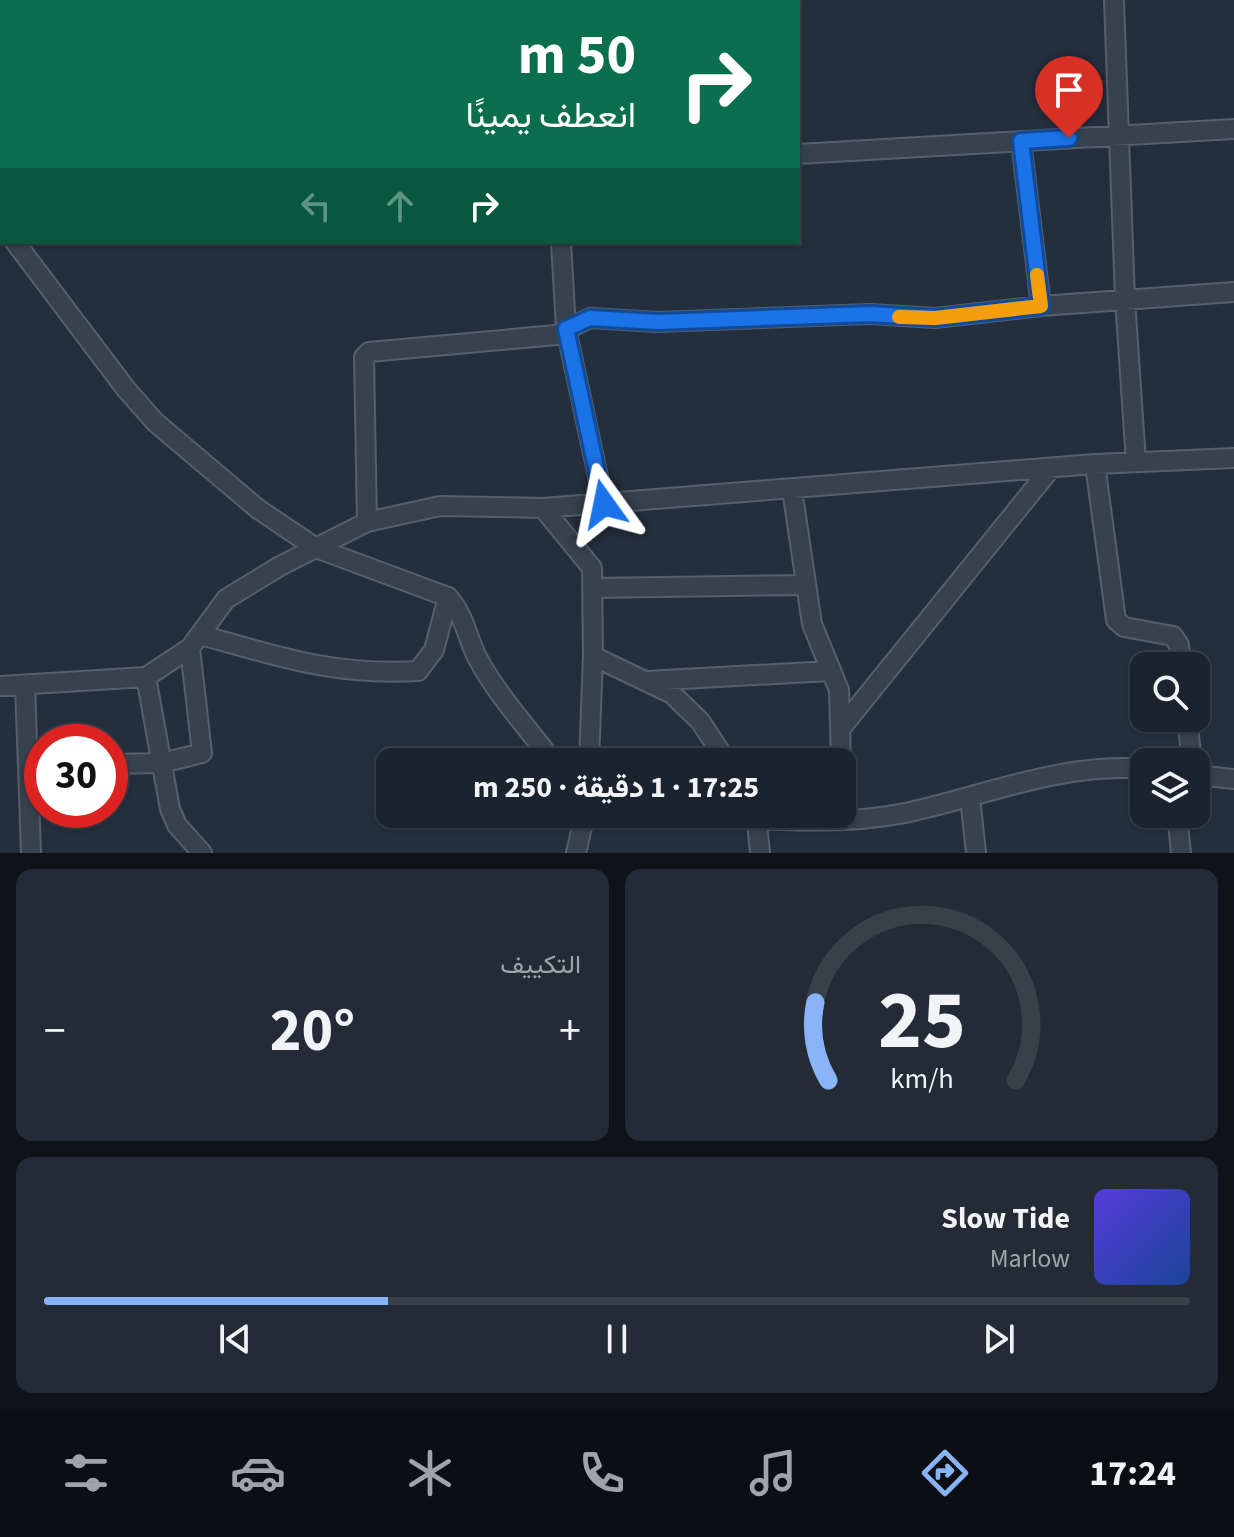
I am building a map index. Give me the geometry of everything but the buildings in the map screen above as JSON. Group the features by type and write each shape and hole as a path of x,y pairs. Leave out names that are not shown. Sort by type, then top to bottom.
{"street":[{"path":"1114,0 1125,299 1136,462"},
{"path":"800,154 1234,129"},
{"path":"1021,141 1041,306"},
{"path":"17,244 57,294 113,374 155,422 258,509 316,548 448,597 458,607 476,655 498,693 543,748"},
{"path":"549,244 562,267"},
{"path":"561,244 566,329 604,504"},
{"path":"367,522 364,357 378,350 556,335 590,318 658,322 870,314 935,318 1041,306 1234,292"},
{"path":"0,686 146,677 196,641 226,599 367,522 440,506 543,508 1095,464 1234,458"},
{"path":"1095,464 1116,620 1124,627 1173,636 1180,652"},
{"path":"841,728 1051,468"},
{"path":"792,489 812,624 839,690 841,748"},
{"path":"543,508 592,568 590,748"},
{"path":"593,588 806,585"},
{"path":"196,641 322,669 378,673 418,671 434,650 448,597"},
{"path":"128,764 162,763 202,753 196,641"},
{"path":"593,656 672,694 700,721 718,748"},
{"path":"646,681 830,671"},
{"path":"146,677 174,819 202,853"},
{"path":"25,685 30,724"},
{"path":"856,816 902,813 1091,767 1130,768"},
{"path":"1210,776 1234,779"},
{"path":"970,797 976,853"},
{"path":"31,853 32,828"},
{"path":"576,853 582,828"},
{"path":"758,828 760,853"},
{"path":"1178,828 1181,853"}],"slow traffic":[{"path":"899,317 935,318 1041,306 1037,275"}],"route":[{"path":"604,504 566,329 590,318 658,322 870,314 935,318 1041,306 1021,141 1069,138"}]}
